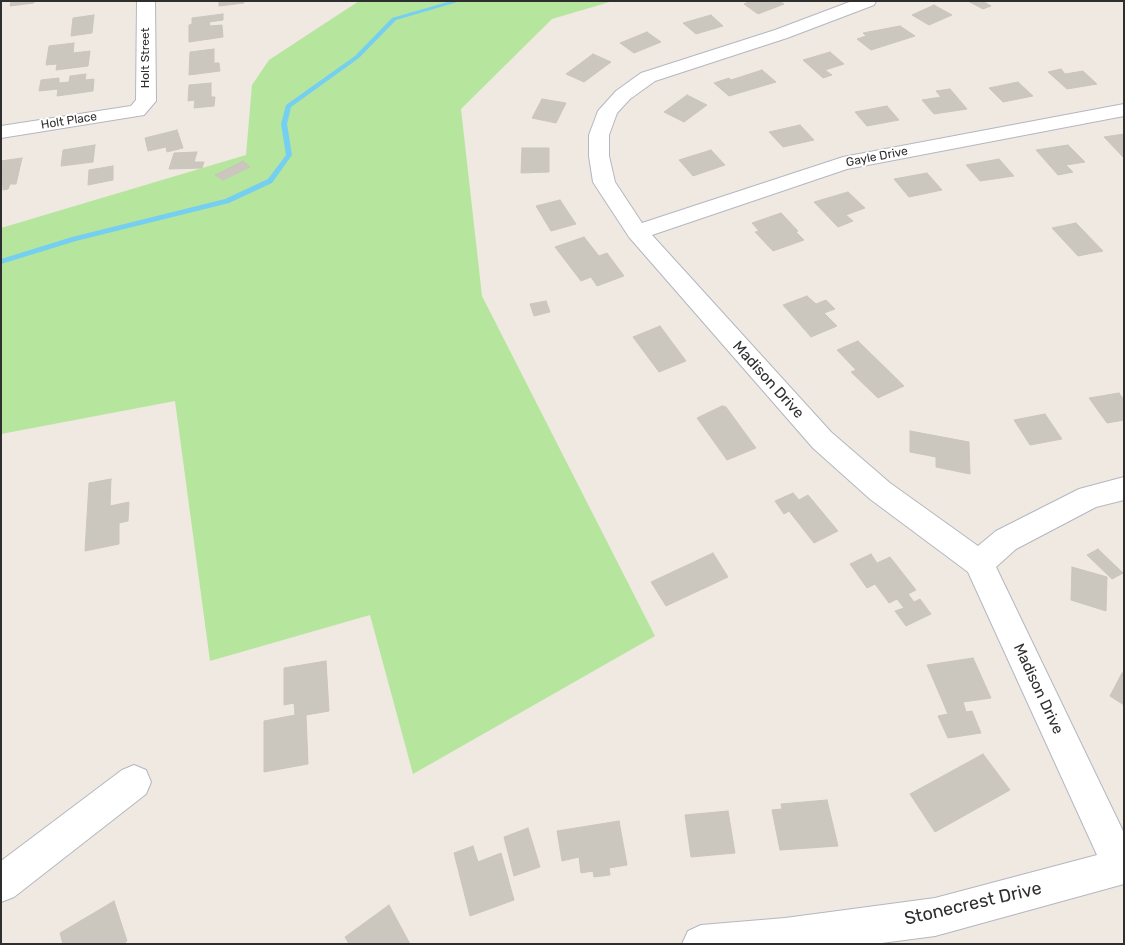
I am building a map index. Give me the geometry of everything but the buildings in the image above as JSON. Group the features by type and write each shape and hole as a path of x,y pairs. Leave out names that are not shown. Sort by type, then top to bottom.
{"street":[{"name":"Holt Street","path":"137,111 146,101 146,1"},
{"name":"Madison Drive","path":"868,1 781,34 687,62 648,77 608,110 599,135 599,156 604,182 638,232 822,440 880,491 979,563 1122,866"},
{"name":"Gayle Drive","path":"638,232 843,163 1124,110"},
{"name":"Holt Place","path":"1,132 137,111"},
{"path":"979,563 1006,540 1081,501 1124,488"},
{"path":"1,884 134,782"},
{"name":"Stonecrest Drive","path":"701,944 785,937 934,917 1122,866"}],"green space":[{"path":"359,1 613,1 552,19 461,109 482,296 655,636 413,774 370,615 210,661 175,401 1,434 1,228 246,155 252,85 269,60"}],"waterway":[{"path":"1,262 75,239 227,201 270,181 289,155 284,124 288,106 357,57 394,19 458,1"}]}
